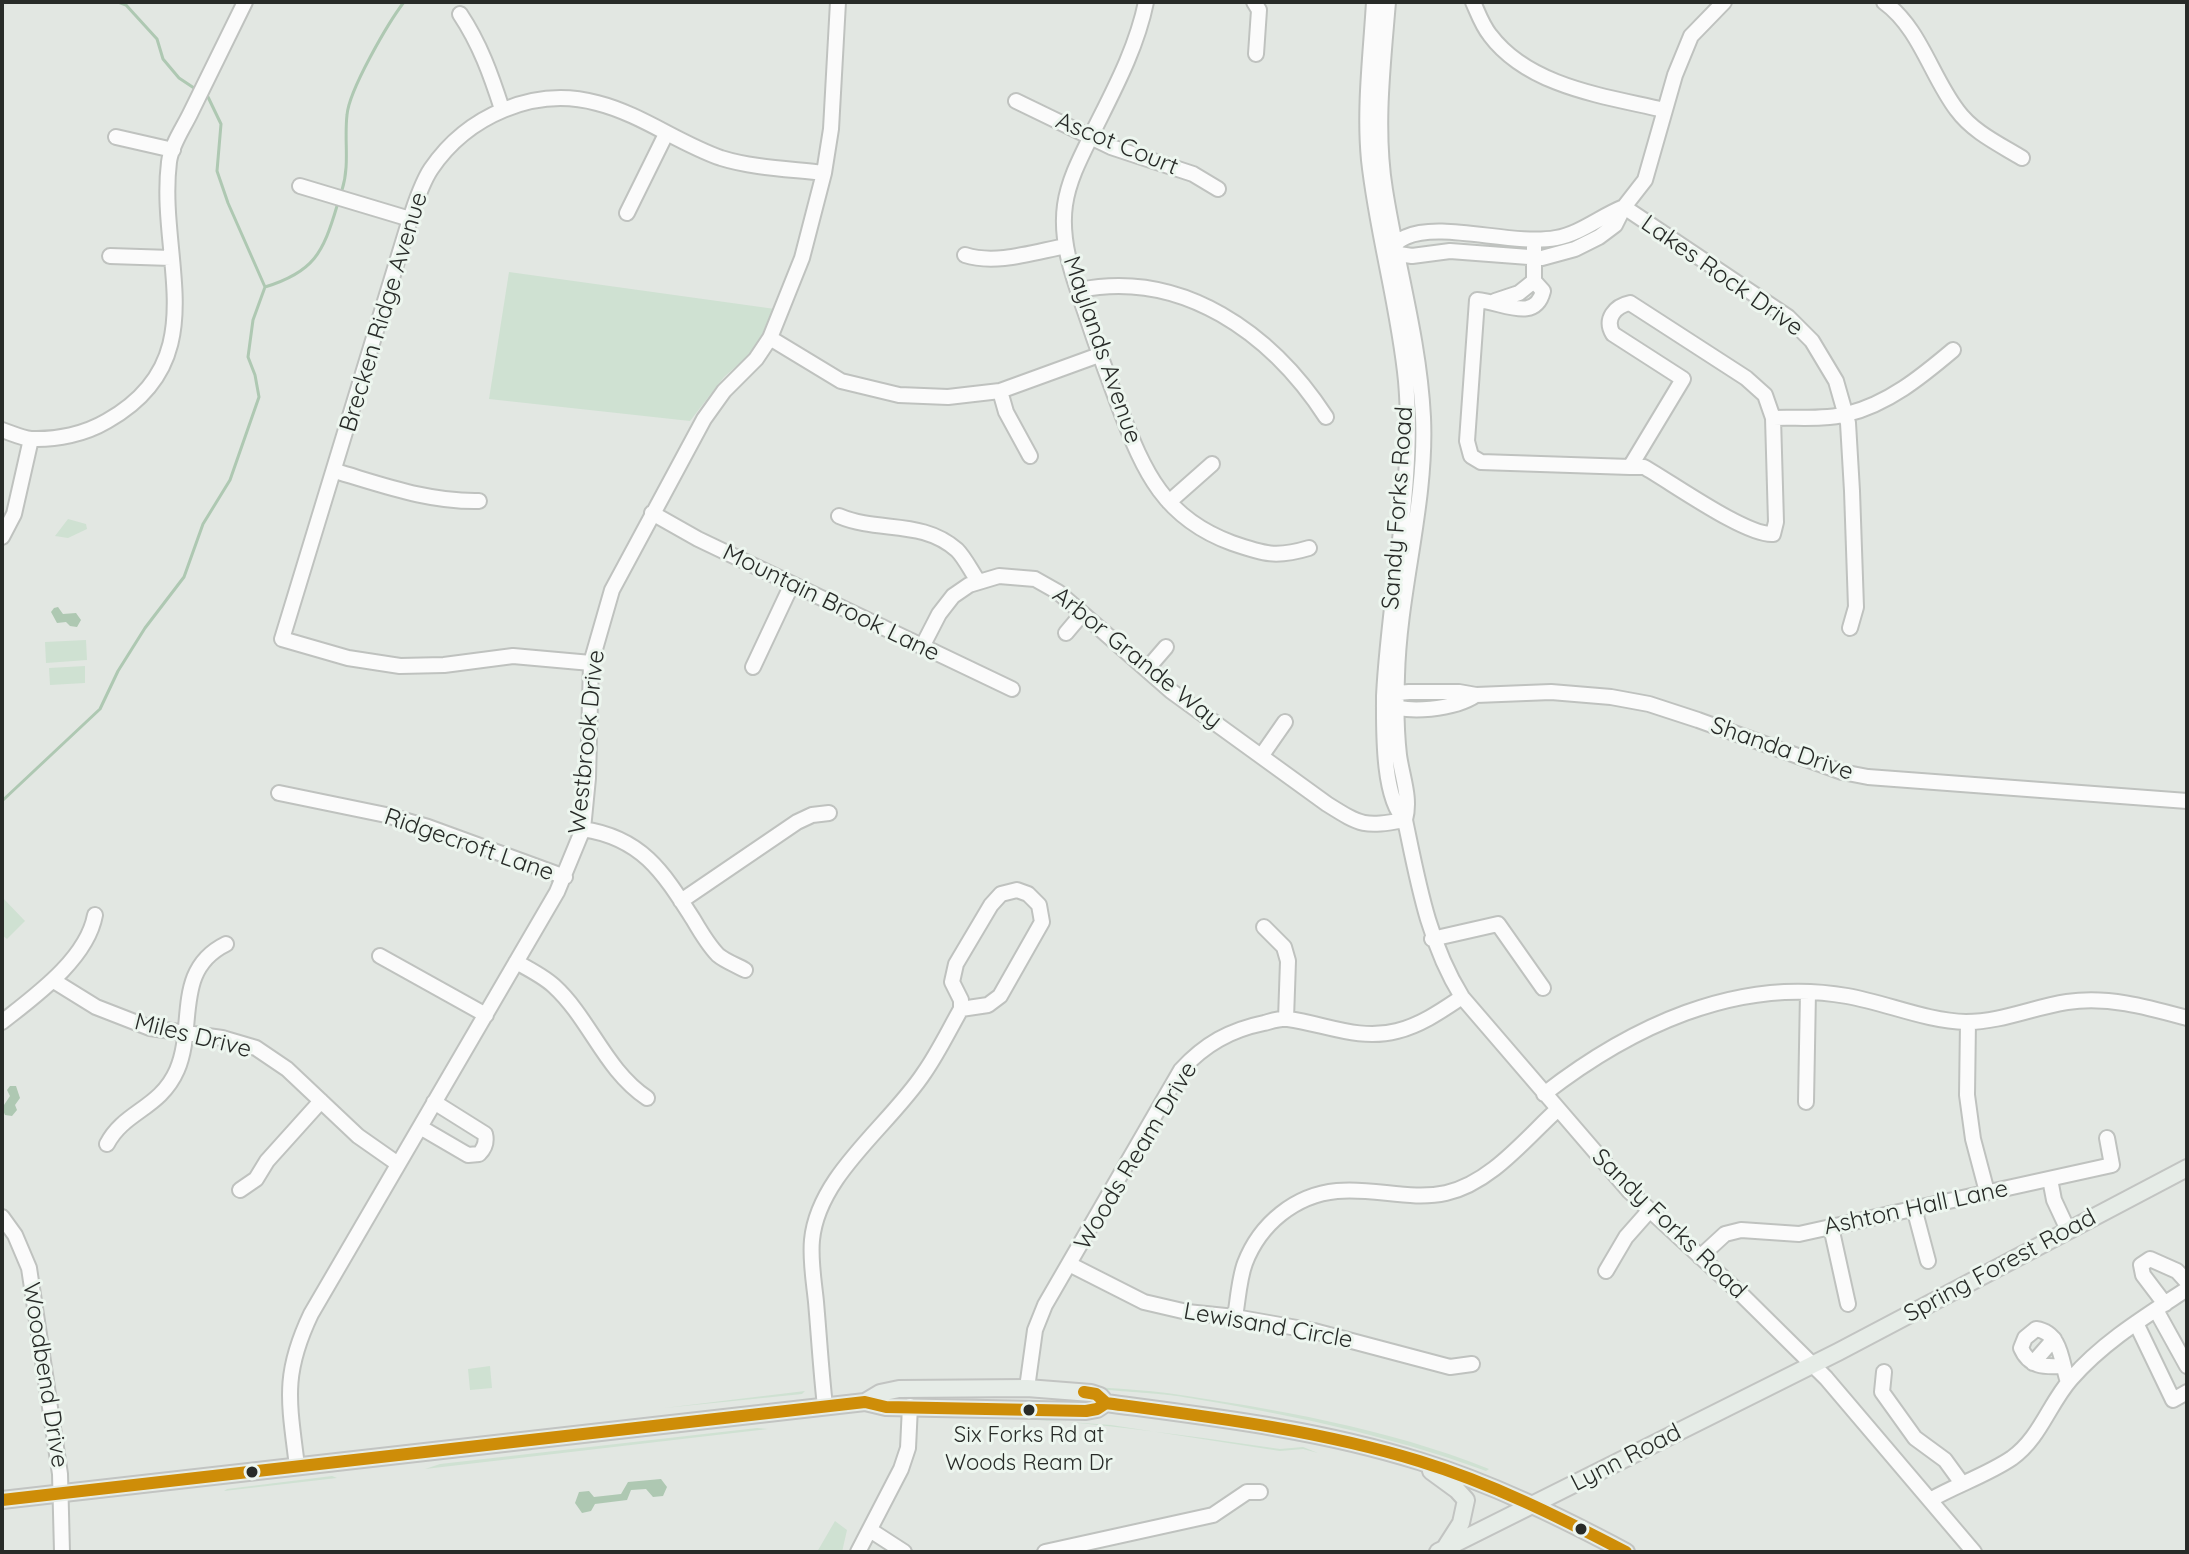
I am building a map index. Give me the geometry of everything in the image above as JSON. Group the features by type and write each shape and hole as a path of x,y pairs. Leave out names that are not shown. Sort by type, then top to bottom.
{"main road":[{"name":"Spring Forest Road","path":"1813,1364 2187,1168"},
{"name":"Lynn Road","path":"1441,1551 1813,1364"},
{"path":"2,1500 865,1402 880,1393 899,1389 1027,1388 1091,1393 1106,1403 1292,1430 1421,1461 1534,1505 1626,1552"},
{"path":"865,1402 878,1407 1086,1411 1106,1403"},
{"path":"1421,1461 1464,1495 1466,1500 1461,1523 1441,1551"}],"street":[{"path":"2,430 31,439 80,434 99,426 136,401 154,381 166,359 177,322 168,219 169,161 245,2"},
{"name":"Westbrook Drive","path":"297,1466 289,1392 296,1345 311,1314 565,877 583,829 588,778 591,663 612,590 704,419 724,391 756,359 770,338 802,258 824,173 832,116 838,2"},
{"name":"Maylands Avenue","path":"1146,2 1139,30 1118,83 1075,170 1065,202 1066,246 1079,290 1099,355 1140,460 1169,502 1210,535 1255,551 1285,555 1309,548"},
{"path":"1254,2 1259,10 1256,54"},
{"name":"Sandy Forks Road","path":"1374,2 1368,155 1419,364 1423,422 1417,510 1400,631 1397,693"},
{"name":"Sandy Forks Road","path":"1388,2 1381,158 1393,250 1407,418 1406,469 1386,658 1390,706 1409,806 1405,820 1432,939 1462,997 1607,1167 1649,1211 1813,1364 1974,1552"},
{"path":"1473,2 1491,37 1512,57 1537,74 1664,110"},
{"path":"1624,207 1558,238 1534,240 1428,233 1407,236 1393,250 1412,256 1450,251 1542,258 1575,249 1599,237 1615,225 1624,207 1645,180 1664,110 1691,36 1724,2"},
{"path":"1884,2 1915,36 1942,88 1970,125 2022,158"},
{"path":"460,14 474,34 502,109"},
{"name":"Brecken Ridge Avenue","path":"591,663 513,656 444,665 400,666 348,658 282,639 410,219 429,171 447,148 471,127 502,109 537,100 561,98 595,102 616,109 666,134 739,163 824,173"},
{"name":"Ascot Court","path":"1016,101 1134,156 1204,179 1218,189"},
{"path":"627,213 666,134"},
{"path":"116,137 173,150"},
{"path":"300,186 410,219"},
{"name":"Lakes Rock Drive","path":"1624,207 1788,317 1812,341 1836,381 1846,415 1852,491 1856,607 1850,628"},
{"path":"1534,240 1534,281 1528,288 1514,301 1477,300 1467,441 1471,456 1481,462 1630,467 1644,467 1734,521 1765,535 1773,534 1776,522 1773,418 1765,395 1746,378 1630,303 1618,306 1611,315 1613,334 1683,379 1630,467"},
{"path":"965,255 993,259 1066,246"},
{"path":"110,256 171,258"},
{"path":"1079,290 1108,285 1149,287 1179,295 1222,316 1259,340 1286,365 1305,385 1326,417"},
{"path":"770,338 841,381 899,395 948,397 1000,391 1099,355"},
{"path":"1773,418 1846,415 1888,399 1927,373 1953,350"},
{"path":"1000,391 1006,412 1030,456"},
{"path":"2,537 14,514 31,439"},
{"path":"1169,502 1212,464"},
{"path":"335,471 417,495 455,502 479,501"},
{"name":"Mountain Brook Lane","path":"652,513 698,539 1012,689"},
{"path":"839,516 871,526 918,529 940,537 959,552 978,581 953,596 939,614 922,647"},
{"name":"Arbor Grande Way","path":"978,581 999,576 1035,579 1058,592 1171,691 1351,819 1370,825 1405,820"},
{"path":"753,667 792,584"},
{"path":"1066,633 1082,614"},
{"path":"1147,669 1166,647"},
{"name":"Shanda Drive","path":"1397,693 1459,692 1476,695 1551,692 1633,701 1698,720 1842,772 1868,777 2187,801"},
{"path":"1390,706 1397,693"},
{"name":"Shanda Drive","path":"1390,706 1464,703 1476,695"},
{"path":"1262,755 1285,722"},
{"name":"Ridgecroft Lane","path":"279,793 428,827 565,877"},
{"path":"681,901 797,822 812,815 829,813"},
{"path":"583,829 603,832 647,855 719,955 745,970"},
{"path":"825,1406 814,1287 812,1240 816,1223 829,1191 844,1168 897,1109 924,1073 961,1009 961,1000 952,982 956,964 991,905 1001,894 1017,890 1028,894 1039,905 1042,922 1000,996 988,1005 961,1009"},
{"path":"2,1022 54,981 86,937 95,915"},
{"path":"1432,939 1498,924 1543,988"},
{"path":"1264,927 1284,947 1288,961 1286,1019"},
{"path":"107,1144 119,1126 159,1099 166,1090 183,1055 193,981 206,957 226,944"},
{"path":"380,956 486,1015"},
{"path":"516,962 553,985 578,1014 625,1081 647,1098"},
{"name":"Miles Drive","path":"54,981 96,1007 150,1028 222,1038 256,1048 287,1069 358,1136 398,1164"},
{"path":"1806,1102 1808,992"},
{"path":"1544,1094 1629,1038 1684,1011 1750,996 1808,992 1844,995 1944,1020 1968,1022 2070,1001 2092,1000 2137,1004 2187,1018"},
{"name":"Woods Ream Drive","path":"1027,1388 1035,1330 1045,1305 1071,1265 1181,1070 1196,1053 1221,1036 1247,1026 1286,1019 1369,1035 1396,1032 1426,1020 1462,997"},
{"path":"1968,1022 1967,1095 1973,1139 1987,1192"},
{"path":"240,1190 256,1179 267,1161 321,1101"},
{"path":"420,1127 468,1155 479,1154 482,1150 487,1141 485,1134 434,1102"},
{"path":"1235,1317 1245,1264 1260,1236 1280,1213 1303,1200 1337,1191 1402,1195 1447,1193 1485,1175 1558,1109"},
{"name":"Ashton Hall Lane","path":"1700,1257 1725,1234 1741,1230 1799,1234 2112,1165 2107,1138"},
{"path":"2050,1179 2054,1200 2068,1230"},
{"path":"1914,1208 1928,1261"},
{"path":"1606,1271 1626,1237 1649,1211"},
{"name":"Woodbend Drive","path":"2,1217 27,1259 62,1493 62,1552"},
{"path":"1831,1227 1848,1304"},
{"path":"2160,1374 2186,1364 2141,1265 2150,1259 2177,1271 2187,1282"},
{"name":"Lewisand Circle","path":"1071,1265 1144,1302 1187,1312 1314,1331 1450,1367 1472,1364"},
{"path":"1930,1500 2012,1457 2034,1436 2068,1382 2089,1360 2187,1289"},
{"path":"2136,1323 2173,1400 2187,1392"},
{"path":"2062,1366 2043,1367 2033,1363 2021,1348 2025,1338 2036,1329 2044,1330 2059,1344 2068,1382"},
{"path":"2033,1363 2054,1339"},
{"path":"1884,1372 1882,1392 1915,1438 1945,1460 1961,1482"},
{"path":"858,1552 901,1469 908,1448 910,1406"},
{"path":"1045,1552 1073,1549 1213,1515 1247,1492 1260,1492"},
{"path":"870,1530 904,1552"}],"shaded area":[{"path":"509,272 775,309 762,337 749,355 724,377 690,421 489,399"},
{"path":"68,519 86,524 87,529 68,538 55,536"},
{"path":"58,607 63,614 76,613 81,620 77,627 66,622 57,623 51,612"},
{"path":"86,640 87,660 46,663 45,642"},
{"path":"85,666 85,683 50,685 49,668"},
{"path":"2,897 25,921 7,939 2,935"},
{"path":"10,1086 16,1086 20,1098 12,1116 5,1115 2,1108 10,1096 7,1090"},
{"path":"490,1366 492,1388 470,1390 468,1369"},
{"path":"1045,1380 1167,1393 1289,1413 1411,1442 1489,1469 1486,1471 1372,1435 1295,1417 1177,1396 1086,1388"},
{"path":"805,1391 802,1394 664,1408"},
{"path":"973,1415 1066,1422 997,1417 926,1417"},
{"path":"1066,1422 1111,1425 1153,1431 1089,1424"},
{"path":"768,1429 425,1469 440,1464"},
{"path":"1153,1431 1280,1449 1303,1447 1318,1453 1303,1449 1280,1451"},
{"path":"332,1476 337,1478 224,1491 227,1489"},
{"path":"661,1479 667,1487 663,1496 653,1497 646,1489 631,1490 627,1500 595,1504 591,1511 582,1513 575,1503 579,1492 589,1491 594,1497 621,1494 628,1482"},
{"path":"835,1521 847,1530 842,1552 817,1552"}],"waterway":[{"path":"118,2 126,5 157,39 163,59 179,78 194,88"},
{"path":"342,190 346,171 349,104 370,57 404,2"},
{"path":"2,801 100,709 118,671 145,628 184,577 203,524 230,480 259,397 248,357 253,320 265,287 217,171 221,124 208,97"},
{"path":"265,287 306,267 321,248 337,206"}],"transit line":[{"path":"1084,1392 1096,1394 1106,1403 1303,1433 1419,1461 1498,1490 1626,1552"},
{"path":"2,1500 865,1402 886,1407 1086,1411 1106,1403"}],"place":[{"name":"Six Forks Rd at Woods Ream Dr","path":"1029,1410"}]}
